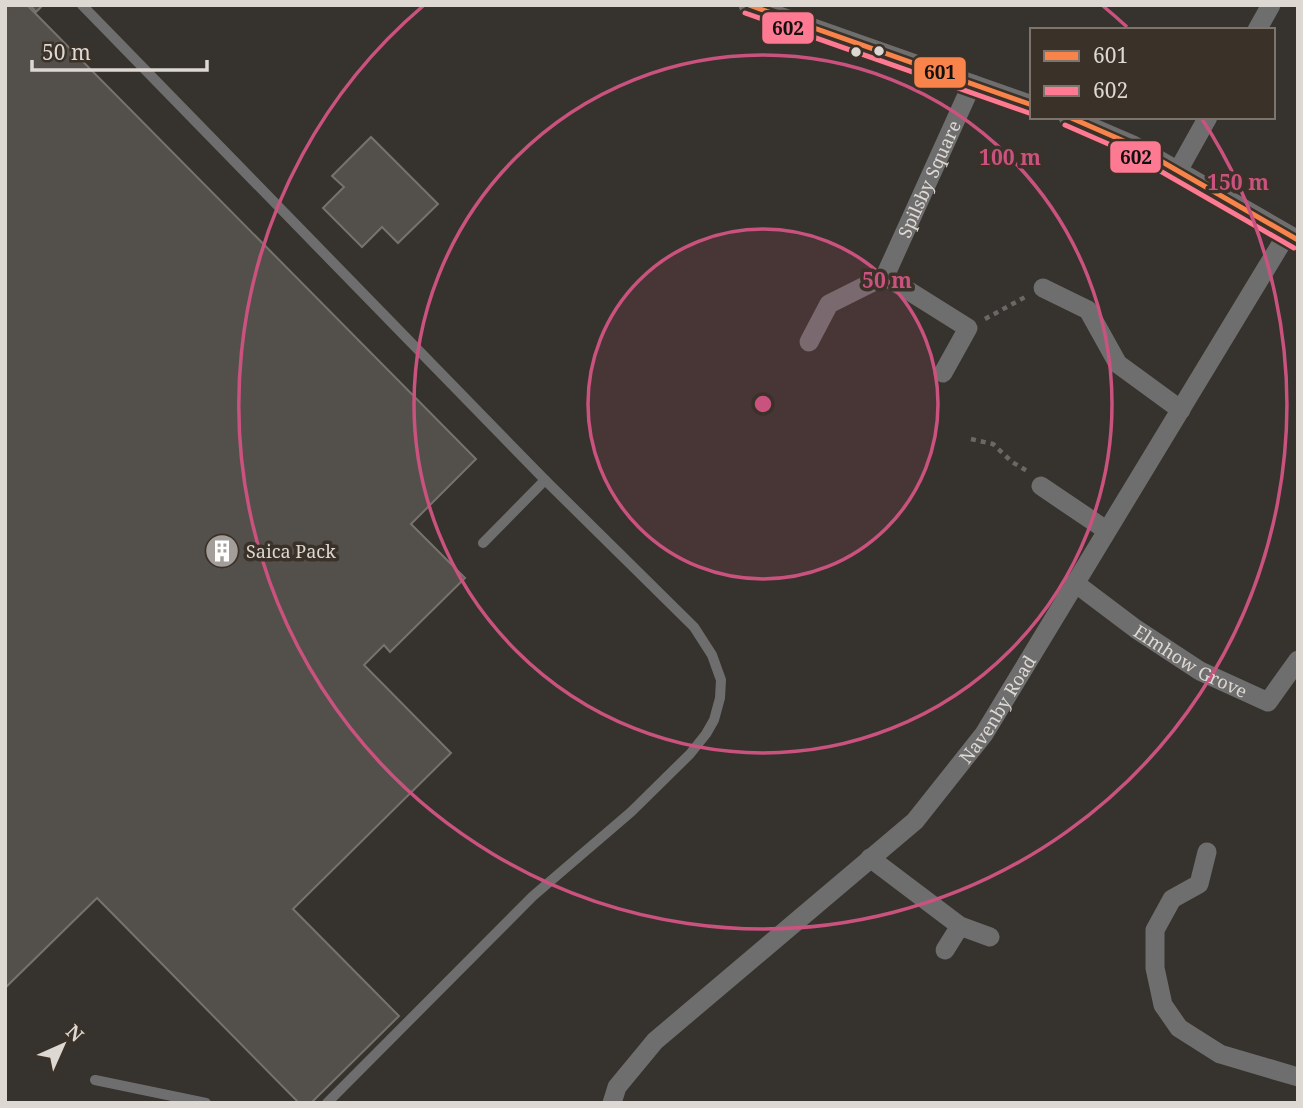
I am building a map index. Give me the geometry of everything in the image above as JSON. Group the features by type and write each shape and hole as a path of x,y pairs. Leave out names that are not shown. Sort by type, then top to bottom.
{"street":[{"path":"1258,28 1270,5"},
{"path":"750,6 1030,104"},
{"name":"Spilsby Square","path":"885,276 972,84"},
{"path":"1073,119 1133,145 1179,169 1292,237"},
{"path":"1179,169 1207,119"},
{"name":"Navenby Road","path":"612,1103 617,1087 655,1041 915,821 985,734 1106,530 1292,237"},
{"path":"808,342 829,304 885,276 968,328 943,373"},
{"path":"1043,288 1088,310 1118,364 1181,410"},
{"path":"1041,486 1106,530"},
{"name":"Elmhow Grove","path":"1075,583 1136,629 1200,671 1268,702 1298,660"},
{"path":"1207,852 1199,884 1172,899 1156,930 1155,968 1163,1005 1180,1028 1220,1054 1298,1077"},
{"path":"870,858 960,926 990,937"},
{"path":"945,950 960,926"}],"lane":[{"path":"82,5 545,480 694,626 705,641 718,667 721,680 720,698 714,720 706,734 680,764 631,813 533,896 327,1103"},
{"path":"483,543 545,480"},
{"path":"95,1080 206,1103"}],"path":[{"path":"968,328 1043,288"},
{"path":"971,439 993,444 1023,470 1039,475 1041,486"}],"building":[{"name":"Saica Pack","path":"5,5 27,5 476,459 411,524 465,578 390,652 384,645 364,665 451,753 293,909 399,1016 311,1103 299,1103 97,898 5,988"},
{"path":"30,5 43,5 36,12"},
{"path":"371,137 438,204 398,243 382,227 362,247 323,208 344,187 332,176"}],"transit line":[{"name":"601","path":"749,5 1030,104"},
{"name":"602","path":"745,13 1029,113"},
{"name":"601","path":"1074,119 1133,145 1298,240"},
{"name":"602","path":"1065,125 1129,153 1294,248"}],"place":[{"name":"Saica Pack","path":"222,551"}]}
